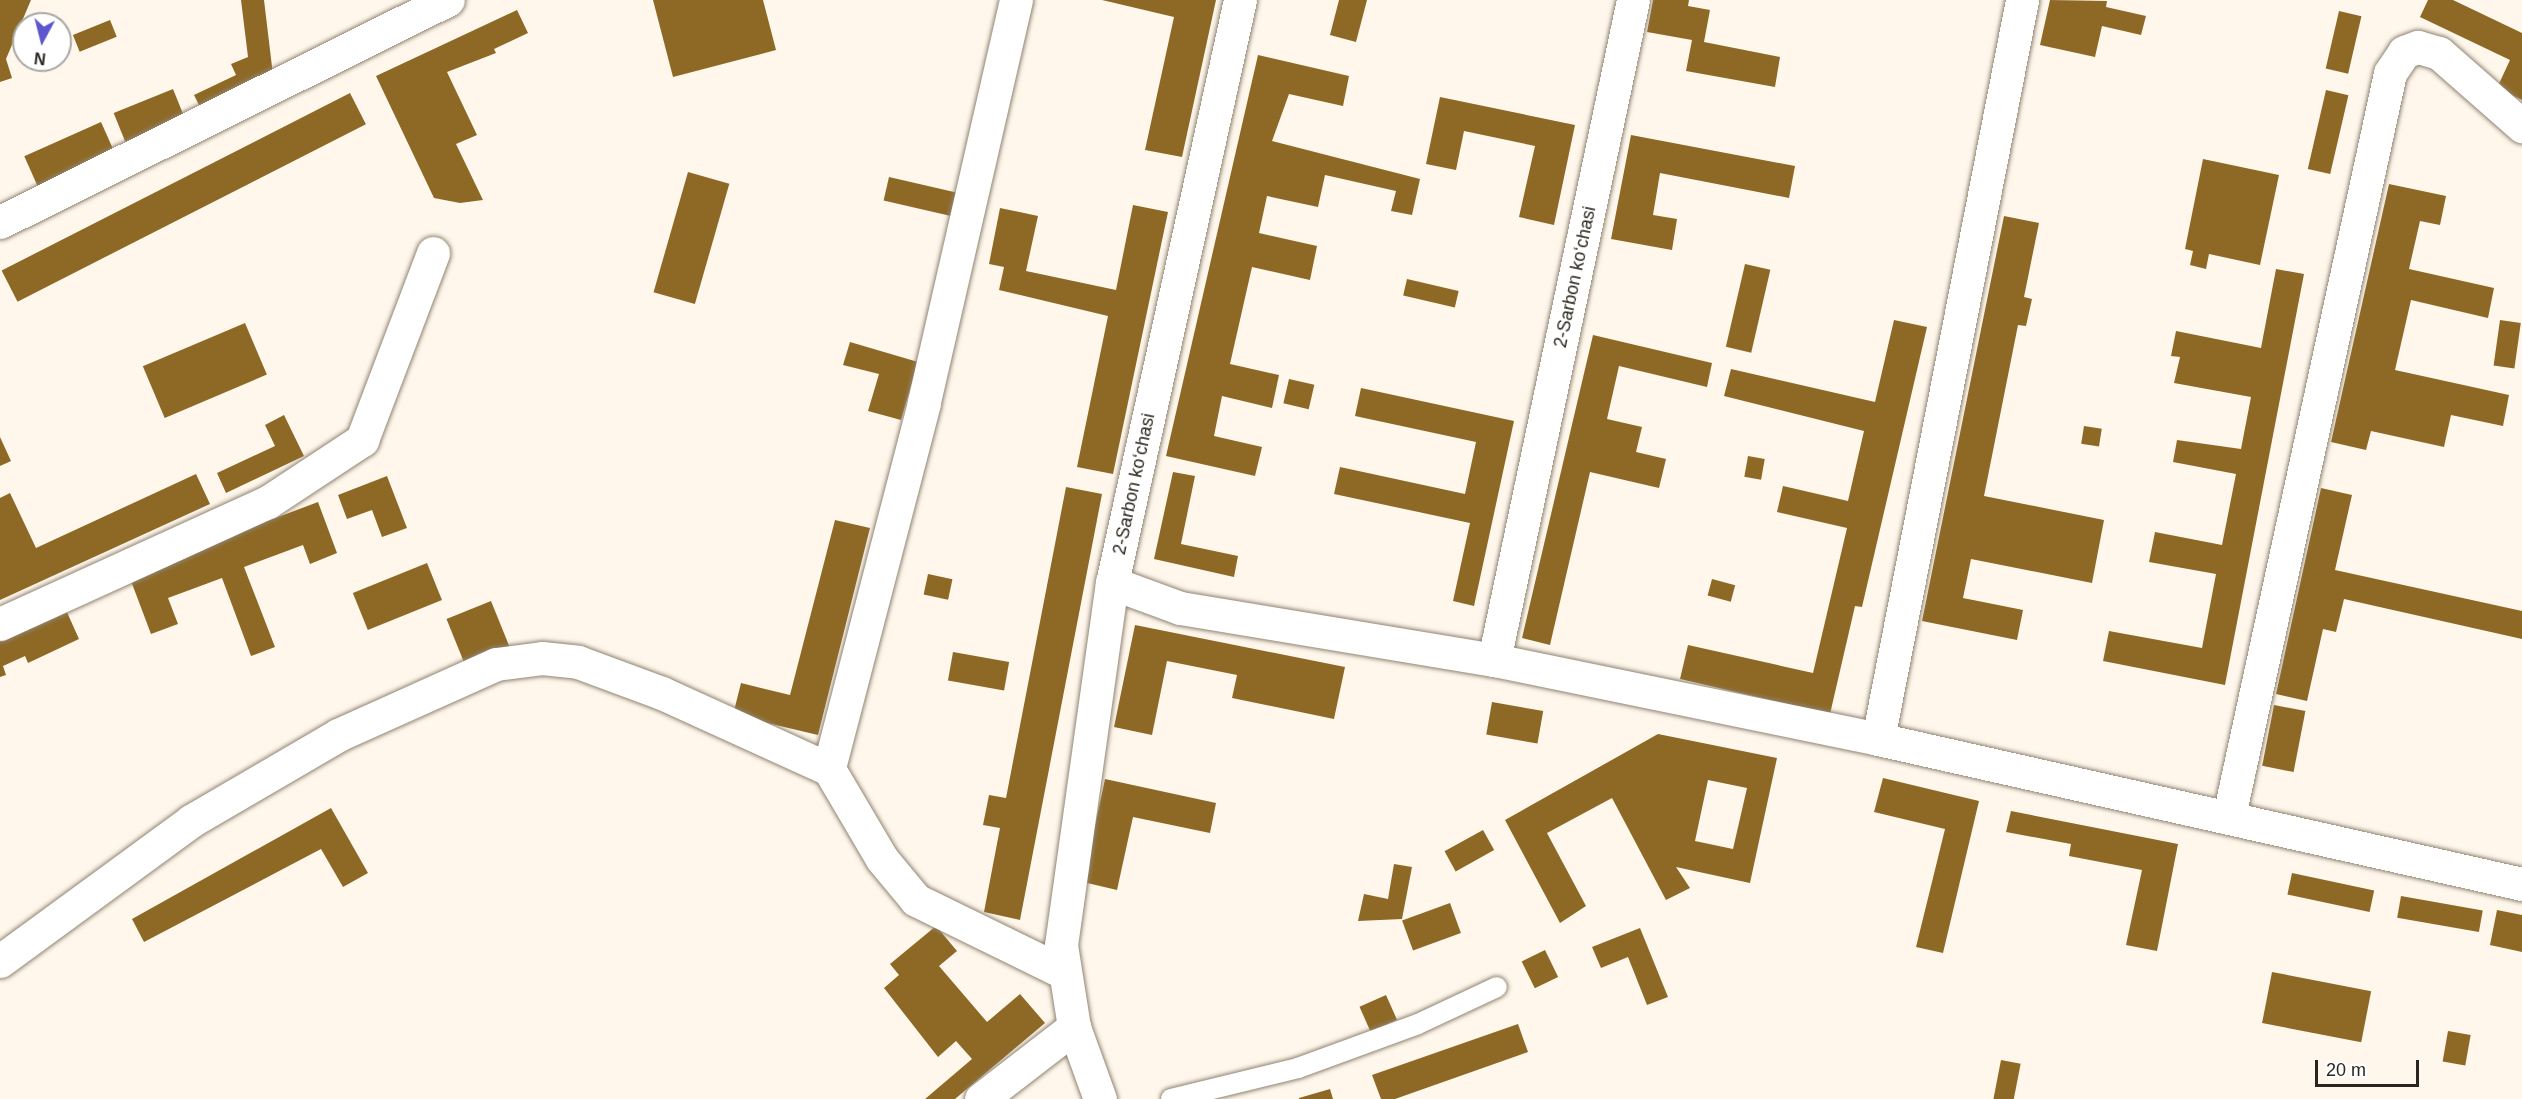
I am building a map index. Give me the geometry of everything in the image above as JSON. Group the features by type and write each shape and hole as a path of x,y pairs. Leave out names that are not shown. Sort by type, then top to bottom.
{"street":[{"path":"0,222 448,0"},
{"path":"829,769 924,403 1016,0"},
{"name":"2-Sarbon koʻchasi","path":"1100,1099 1074,1027 1063,972 1061,945 1112,583 1240,0"},
{"name":"2-Sarbon koʻchasi","path":"1494,660 1633,0"},
{"path":"1878,739 2022,0"},
{"path":"2229,816 2390,73 2404,52 2418,47 2439,53 2522,126"},
{"path":"0,624 268,502 362,440 433,253"},
{"path":"1112,583 1180,608 1494,660 1878,739 2229,816 2522,884"},
{"path":"0,961 191,821 338,735 496,664 542,658 578,662 662,693 829,769 882,859 916,900 1063,972"},
{"path":"981,1099 1074,1027"}],"lane":[{"path":"1171,1099 1298,1068 1418,1024 1497,987"}],"building":[{"path":"0,0 31,0 26,12 12,12 12,45 6,59 12,78 0,82"},
{"path":"241,0 264,0 273,75 201,109 194,95 236,75 231,64 248,57"},
{"path":"653,0 763,0 776,50 673,77"},
{"path":"1102,0 1216,0 1182,157 1145,150 1174,17"},
{"path":"1339,0 1367,0 1356,42 1330,35"},
{"path":"1653,0 1689,0 1688,6 1710,10 1704,42 1780,57 1775,87 1686,71 1692,40 1647,32"},
{"path":"2050,0 2107,1 2106,7 2146,16 2141,35 2102,26 2095,57 2040,45"},
{"path":"2428,0 2453,0 2522,33 2522,100 2497,88 2510,60 2420,17"},
{"path":"517,10 528,33 494,49 496,53 447,72 477,135 456,144 483,200 460,203 434,198 376,76"},
{"path":"2339,11 2361,16 2348,74 2326,68"},
{"path":"110,20 117,37 80,52 73,35"},
{"path":"1258,55 1349,76 1343,106 1289,94 1272,141 1420,179 1412,215 1391,211 1396,191 1325,175 1318,207 1267,196 1259,233 1317,246 1310,280 1252,267 1230,364 1279,375 1272,408 1222,396 1214,436 1262,447 1255,476 1166,456"},
{"path":"173,89 185,118 125,142 114,113"},
{"path":"2326,90 2348,95 2330,174 2308,169"},
{"path":"350,93 366,124 18,302 2,271"},
{"path":"1440,97 1575,125 1554,225 1519,217 1535,146 1464,131 1456,170 1426,164"},
{"path":"101,122 115,153 38,187 24,156"},
{"path":"1631,135 1795,166 1789,198 1660,173 1653,215 1677,219 1672,250 1611,239"},
{"path":"2203,159 2279,175 2260,265 2209,254 2206,269 2190,265 2193,251 2185,249"},
{"path":"688,172 729,184 695,304 654,292"},
{"path":"889,177 956,193 951,216 884,200"},
{"path":"2389,184 2446,196 2440,225 2420,221 2409,269 2494,288 2488,318 2411,300 2395,370 2509,395 2503,426 2451,415 2444,447 2371,431 2366,450 2331,442"},
{"path":"1133,205 1168,212 1113,474 1077,467 1108,316 999,290 1004,267 989,264 1000,208 1038,216 1026,271 1116,290"},
{"path":"2004,216 2039,223 2024,297 2032,299 2026,326 2018,325 1984,496 2104,520 2092,583 1971,559 1963,598 2023,610 2017,640 1922,621"},
{"path":"1745,264 1770,270 1751,353 1726,347"},
{"path":"2276,269 2304,274 2225,685 2103,661 2109,631 2202,648 2216,574 2149,562 2155,532 2222,545 2236,474 2173,462 2177,440 2241,449 2251,397 2174,383 2180,357 2171,356 2176,331 2261,348"},
{"path":"1407,279 1459,291 1455,307 1403,296"},
{"path":"1894,320 1927,327 1862,607 1855,606 1830,714 1680,679 1688,645 1813,673 1847,528 1777,512 1783,486 1848,501 1864,431 1724,396 1731,369 1875,402"},
{"path":"2500,320 2521,323 2514,368 2494,366"},
{"path":"245,323 267,375 165,418 143,366"},
{"path":"1593,335 1712,363 1707,387 1619,366 1607,419 1642,427 1636,452 1666,459 1659,488 1590,472 1550,645 1522,638"},
{"path":"850,342 918,362 901,420 868,411 879,374 843,365"},
{"path":"1289,379 1314,385 1309,409 1283,403"},
{"path":"1361,388 1514,421 1474,606 1453,601 1470,523 1334,494 1340,467 1465,494 1476,442 1355,416"},
{"path":"284,415 304,456 226,493 217,473 275,446 265,425"},
{"path":"2084,426 2102,429 2099,447 2081,444"},
{"path":"0,437 11,461 0,466"},
{"path":"1748,456 1765,459 1761,480 1744,477"},
{"path":"1173,472 1195,476 1181,544 1238,556 1234,577 1154,559"},
{"path":"196,474 210,504 0,600 0,498 10,493 36,548"},
{"path":"387,476 407,528 382,537 372,510 347,519 338,495"},
{"path":"1066,487 1102,494 1020,920 984,912 1000,828 983,825 989,795 1006,798"},
{"path":"2321,488 2352,495 2335,570 2522,611 2522,639 2344,599 2336,632 2323,629 2307,701 2276,694"},
{"path":"318,502 337,553 310,564 303,545 244,567 275,647 251,656 222,578 168,598 178,624 151,634 131,581 158,570 156,563"},
{"path":"835,520 870,528 818,735 733,715 741,683 790,695"},
{"path":"427,563 442,600 368,630 353,593"},
{"path":"928,574 952,579 948,600 924,595"},
{"path":"1712,579 1735,585 1731,602 1708,595"},
{"path":"491,601 510,647 465,665 446,619"},
{"path":"66,610 79,639 28,663 25,656 3,666 6,675 0,677 0,640"},
{"path":"1135,625 1345,667 1334,719 1232,698 1237,675 1167,661 1152,735 1114,727"},
{"path":"953,652 1009,662 1004,690 948,681"},
{"path":"1492,702 1543,711 1537,744 1486,734"},
{"path":"2274,705 2305,711 2294,772 2262,766"},
{"path":"1658,734 1777,758 1750,883 1676,867 1690,888 1666,900 1612,798 1547,833 1586,906 1560,923 1505,820","holes":["1708,780 1747,788 1733,849 1695,841"]},
{"path":"1883,778 1979,801 1943,953 1916,947 1945,829 1874,812"},
{"path":"1105,779 1216,803 1210,833 1133,817 1117,890 1083,882"},
{"path":"331,808 368,873 343,887 321,849 144,942 132,919"},
{"path":"2011,811 2178,844 2157,951 2126,945 2142,870 2069,856 2071,844 2006,832"},
{"path":"1483,830 1494,850 1456,871 1445,851"},
{"path":"1394,864 1412,867 1402,919 1358,921 1364,894 1388,899"},
{"path":"2292,873 2374,890 2370,912 2287,895"},
{"path":"2401,896 2483,910 2479,932 2397,918"},
{"path":"1450,903 1461,933 1413,951 1402,920"},
{"path":"2497,910 2522,915 2522,952 2490,945"},
{"path":"936,926 957,951 939,966 987,1022 1020,994 1045,1023 955,1099 925,1099 972,1059 956,1041 938,1057 884,988 899,975 890,964"},
{"path":"1640,928 1668,997 1647,1005 1628,957 1601,968 1592,947"},
{"path":"1545,950 1558,977 1535,988 1522,961"},
{"path":"2272,972 2371,991 2361,1042 2262,1023"},
{"path":"1386,995 1397,1020 1370,1031 1360,1007"},
{"path":"1518,1024 1528,1052 1395,1099 1381,1099 1372,1075"},
{"path":"2448,1031 2471,1035 2465,1066 2443,1062"},
{"path":"2001,1060 2021,1064 2014,1099 1993,1099"},
{"path":"1330,1089 1333,1099 1299,1099 1299,1098"}]}
